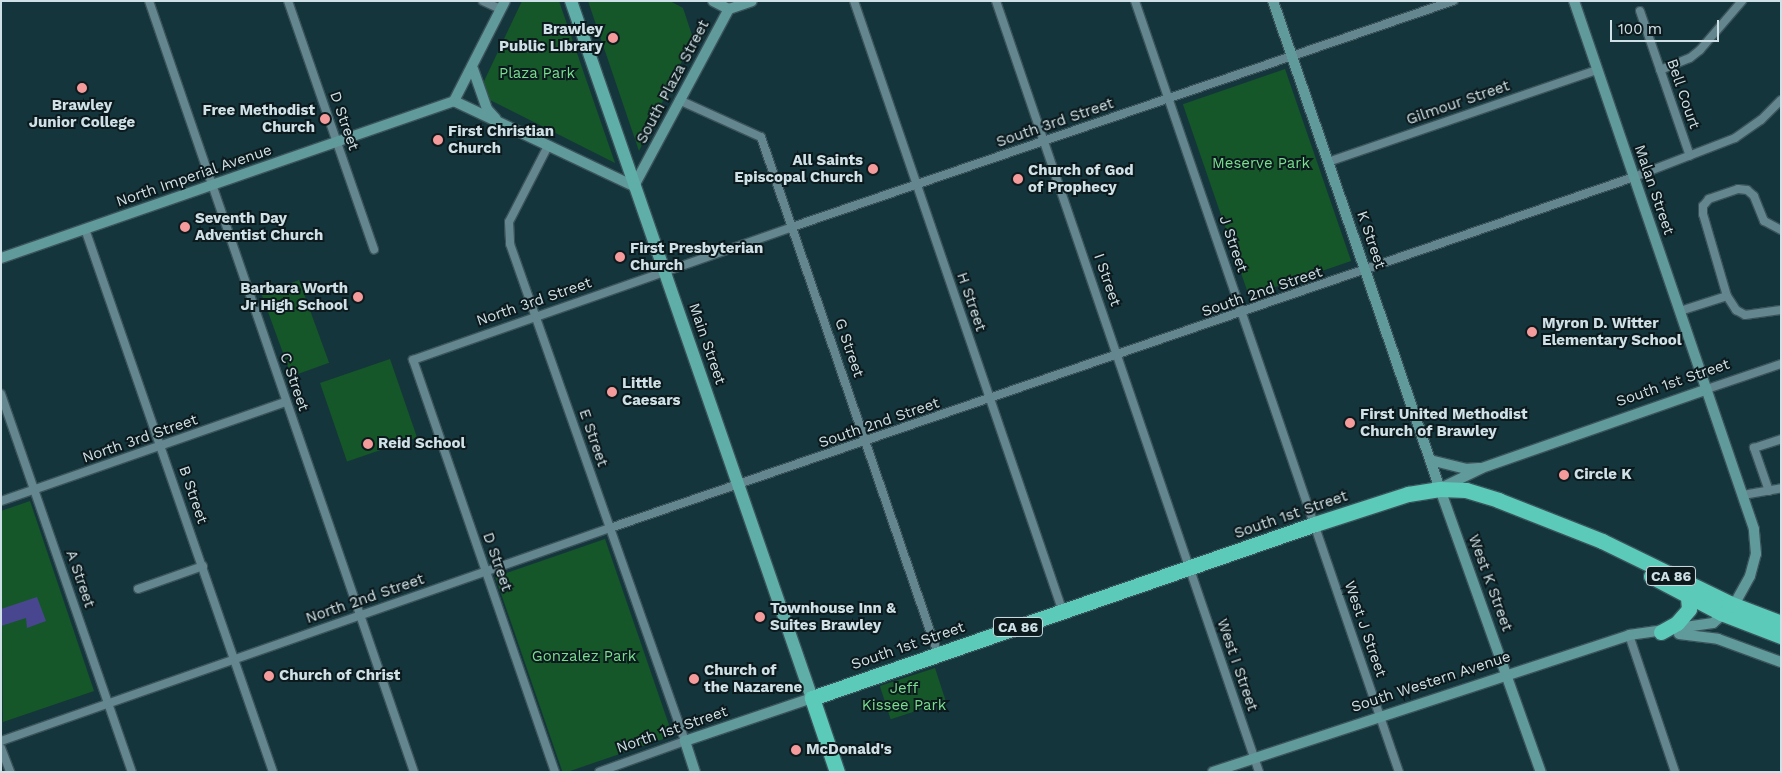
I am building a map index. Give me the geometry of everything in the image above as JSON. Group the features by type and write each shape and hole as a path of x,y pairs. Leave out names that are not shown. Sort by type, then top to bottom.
{"highway":[{"name":"South 1st Street","path":"812,698 1314,524 1408,494 1440,489"},
{"name":"CA 86","path":"1440,489 1466,490 1498,500 1562,528 1688,598 1781,623"},
{"name":"CA 86","path":"1562,528 1602,541 1781,636"},
{"path":"1661,632 1677,624 1690,609 1688,598"},
{"path":"812,698 837,772"}],"main road":[{"name":"Main Street","path":"571,1 812,698"}],"street":[{"name":"C Street","path":"149,1 210,186 414,772"},
{"name":"D Street","path":"288,1 374,250"},
{"path":"483,1 503,5 473,69 454,101 496,119 548,146 634,186"},
{"name":"South Plaza Street","path":"634,186 730,9 713,1"},
{"path":"730,9 752,1"},
{"name":"H Street","path":"854,1 1063,612"},
{"name":"I Street","path":"996,1 1119,355 1189,568"},
{"name":"J Street","path":"1135,1 1314,524"},
{"name":"K Street","path":"1273,1 1440,489"},
{"name":"South 3rd Street","path":"665,271 1454,1"},
{"name":"Malan Street","path":"1574,1 1754,529 1756,554 1750,576 1730,610"},
{"path":"1660,70 1690,58 1700,50 1742,1"},
{"name":"Bell Court","path":"1640,11 1690,156"},
{"path":"473,69 487,109 496,119"},
{"name":"Gilmour Street","path":"1328,162 1597,70"},
{"name":"G Street","path":"679,100 761,137 938,654"},
{"name":"South 2nd Street","path":"739,485 1634,177 1735,138 1762,120 1781,100"},
{"name":"North Imperial Avenue","path":"1,258 454,101"},
{"name":"E Street","path":"548,146 510,222 510,244 684,742"},
{"path":"1781,230 1764,221 1754,196 1747,190 1738,189 1709,199 1703,206 1702,214 1728,296 1736,310 1745,314 1781,310"},
{"name":"B Street","path":"85,229 162,446 273,772"},
{"name":"North 3rd Street","path":"413,360 665,271"},
{"path":"1680,311 1728,296"},
{"name":"D Street","path":"413,360 555,772"},
{"name":"South 1st Street","path":"1440,489 1482,468 1781,364"},
{"name":"A Street","path":"1,394 132,772"},
{"name":"North 3rd Street","path":"1,501 286,402"},
{"path":"1769,491 1754,448 1781,439"},
{"path":"1430,460 1465,469 1482,468"},
{"name":"North 2nd Street","path":"1,741 610,528 739,485"},
{"path":"1743,495 1781,488"},
{"name":"West K Street","path":"1440,489 1542,772"},
{"name":"West J Street","path":"1314,524 1400,772"},
{"path":"138,589 203,566"},
{"name":"West I Street","path":"1189,568 1259,772"},
{"name":"South Western Avenue","path":"1213,772 1507,672 1629,635 1703,627 1730,610"},
{"name":"South Western Avenue","path":"1661,632 1718,638 1781,662"},
{"path":"1629,635 1675,772"},
{"name":"North 1st Street","path":"599,772 812,698"},
{"path":"684,742 695,772"},
{"path":"1,748 10,772"}],"green space":[{"name":"Plaza Park","path":"522,1 559,1 615,163 478,94"},
{"name":"Plaza Park","path":"588,1 670,1 683,8 693,38 639,151"},
{"name":"Meserve Park","path":"1285,69 1351,261 1249,296 1183,104"},
{"path":"299,280 329,363 292,376 261,294"},
{"path":"390,359 417,437 347,462 320,383"},
{"path":"30,501 94,691 3,722 1,511"},
{"name":"Gonzalez Park","path":"605,539 673,736 563,772 495,577"},
{"name":"Jeff Kissee Park","path":"935,668 946,701 891,719 880,686"}],"shaded area":[{"path":"37,597 46,621 27,628 26,618 1,626 1,609"}],"place":[{"name":"Brawley Public LIbrary","path":"613,38"},
{"name":"Brawley Junior College","path":"82,88"},
{"name":"Free Methodist Church","path":"325,119"},
{"name":"First Christian Church","path":"438,140"},
{"name":"All Saints Episcopal Church","path":"873,169"},
{"name":"Church of God of Prophecy","path":"1018,179"},
{"name":"Seventh Day Adventist Church","path":"185,227"},
{"name":"First Presbyterian Church","path":"620,257"},
{"name":"Barbara Worth Jr High School","path":"358,297"},
{"name":"Myron D. Witter Elementary School","path":"1532,332"},
{"name":"Little Caesars","path":"612,392"},
{"name":"First United Methodist Church of Brawley","path":"1350,423"},
{"name":"Reid School","path":"368,444"},
{"name":"Circle K","path":"1564,475"},
{"name":"Townhouse Inn & Suites Brawley","path":"760,617"},
{"name":"Church of Christ","path":"269,676"},
{"name":"Church of the Nazarene","path":"694,679"},
{"name":"McDonald's","path":"796,750"}]}
